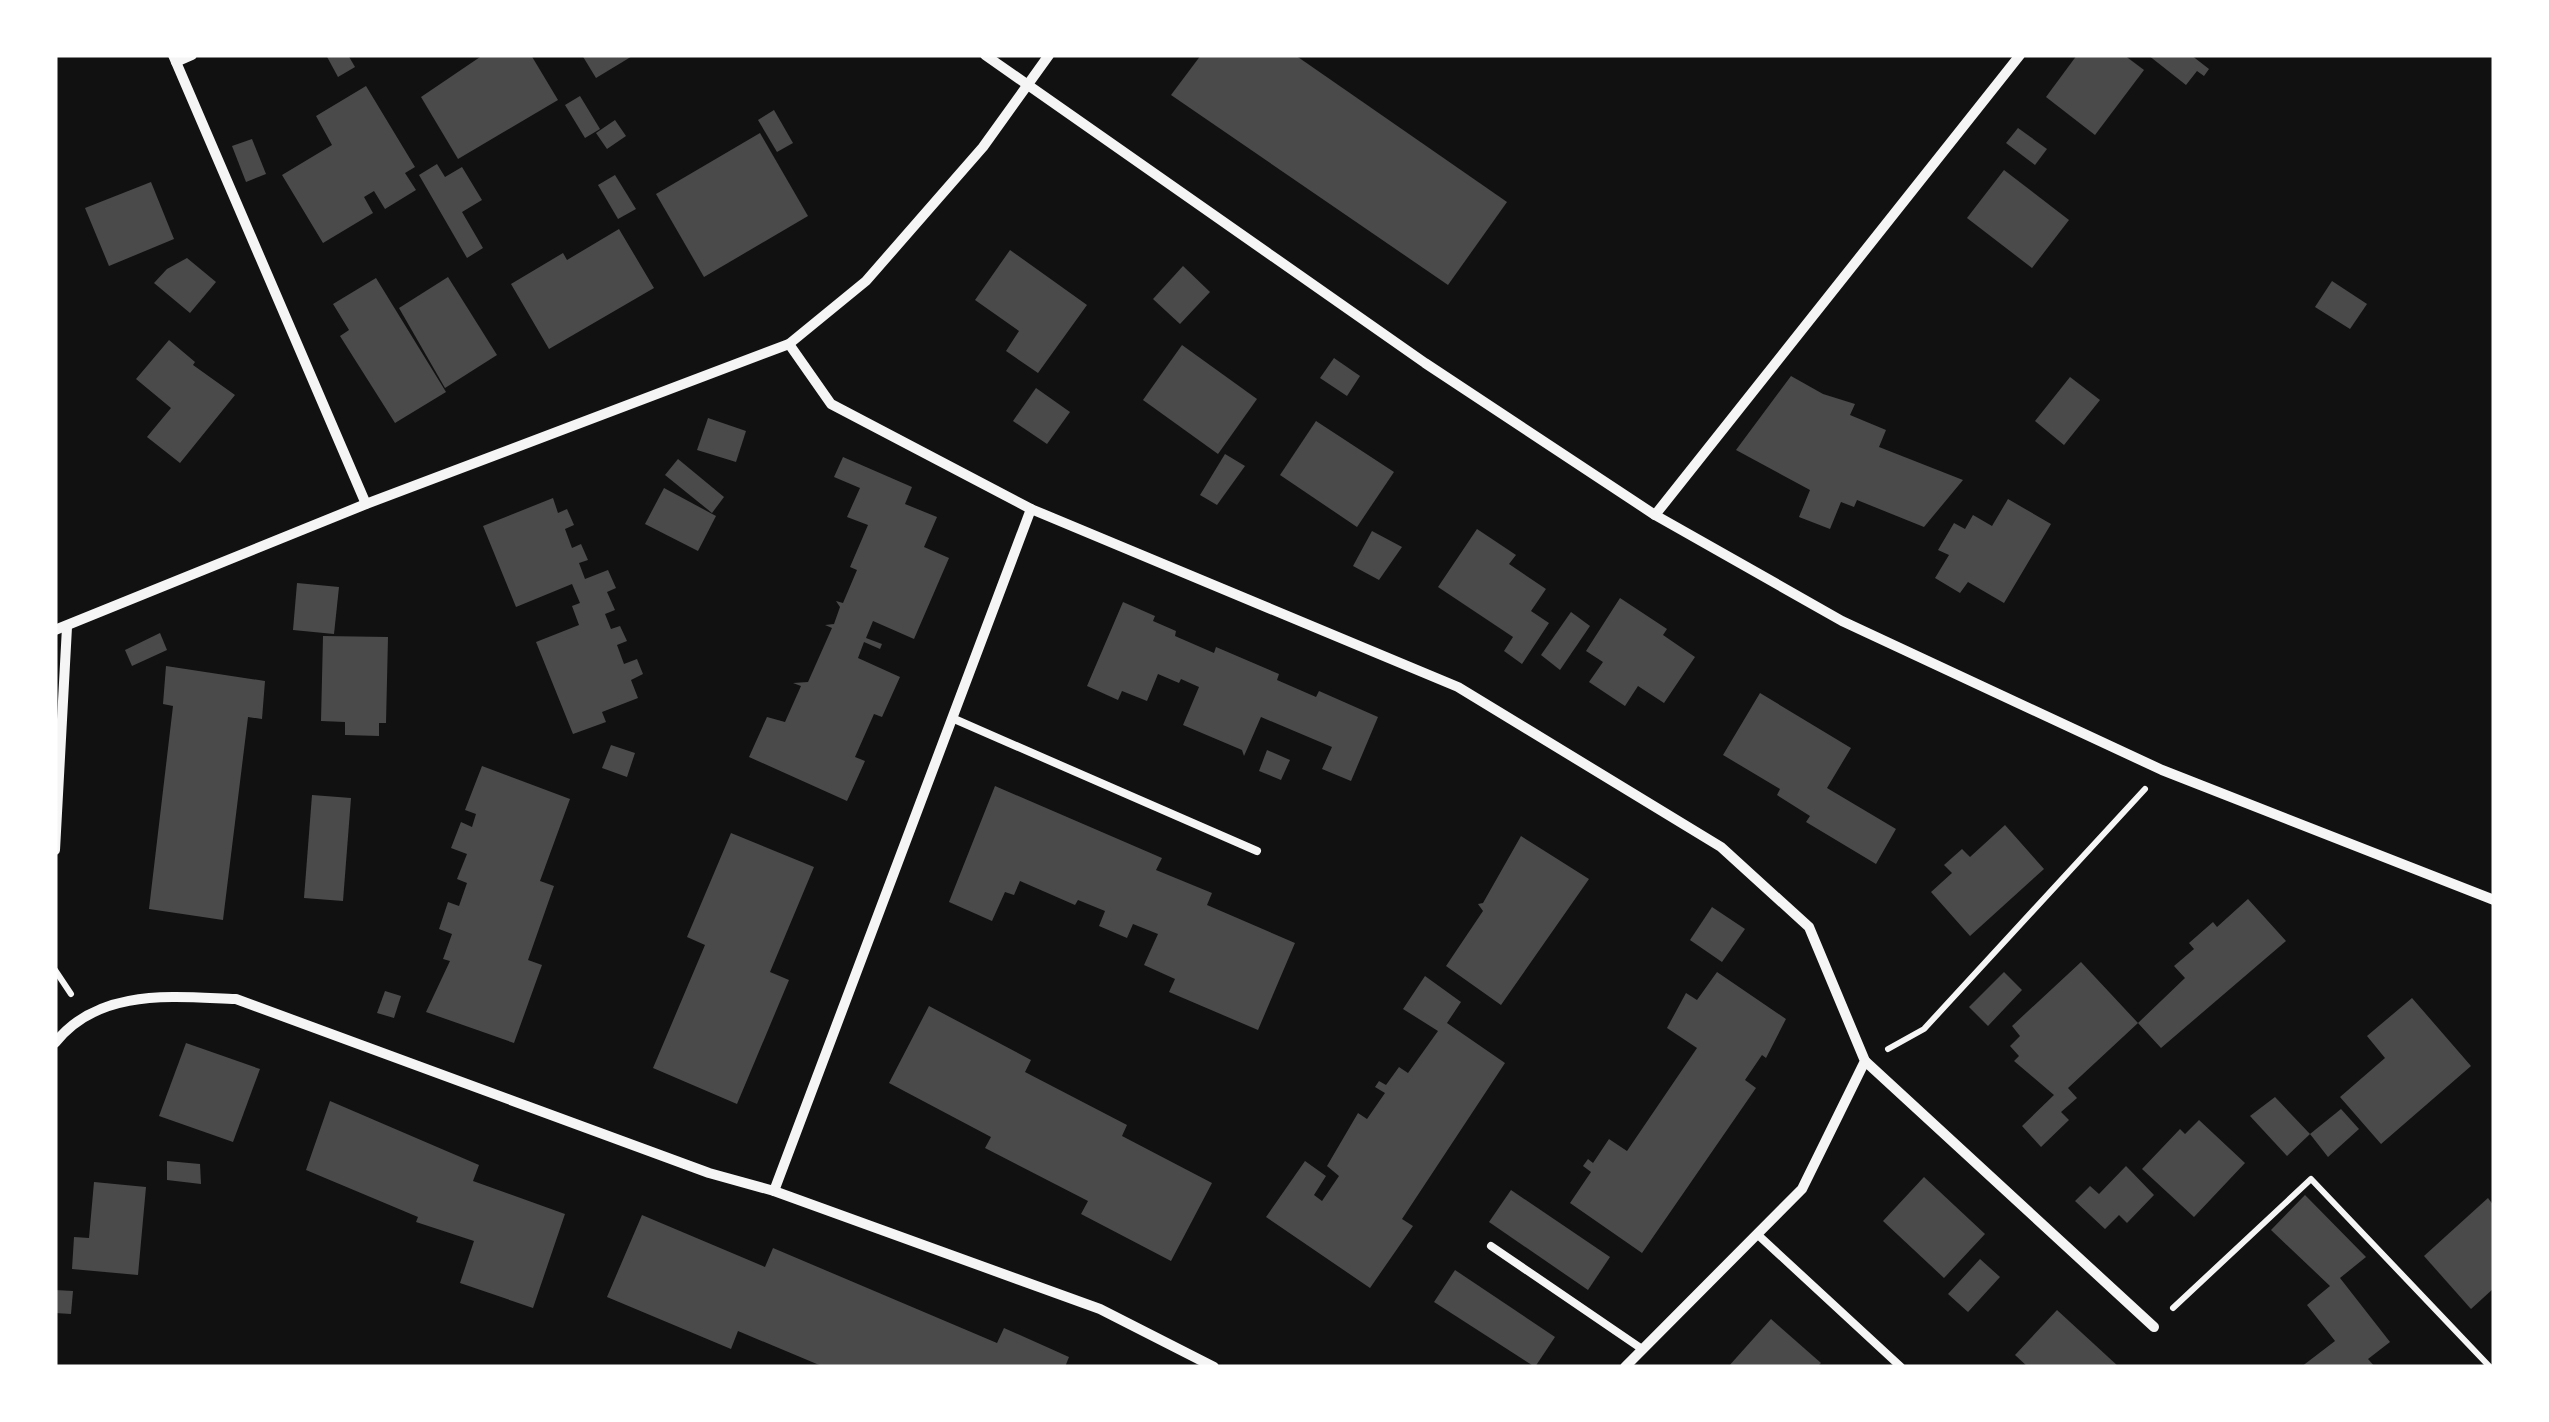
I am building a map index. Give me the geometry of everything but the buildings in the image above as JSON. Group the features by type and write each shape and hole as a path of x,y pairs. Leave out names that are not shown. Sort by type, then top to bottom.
{"street":[{"path":"192,55 175,59 366,504"},
{"path":"985,55 1425,363 1655,515 1842,621 2162,770 2494,900"},
{"path":"55,850 61,629 366,504 788,344 866,280 983,146 1050,55"},
{"path":"1655,515 2020,55"},
{"path":"788,344 832,404 1031,509 1458,687 1722,847 1809,927 1865,1061 2154,1327"},
{"path":"774,1191 1031,509"},
{"path":"55,1043 86,1017 118,1001 154,996 236,999 708,1173 774,1191 975,1268 1100,1309 1214,1367"},
{"path":"1624,1367 1802,1189 1865,1061"}],"lane":[{"path":"952,718 1257,850"},
{"path":"1757,1234 1901,1367"},
{"path":"1492,1246 1642,1349"}],"path":[{"path":"1865,1061 1924,1029 2162,770"},
{"path":"2154,1327 2311,1179 2490,1367"}]}
